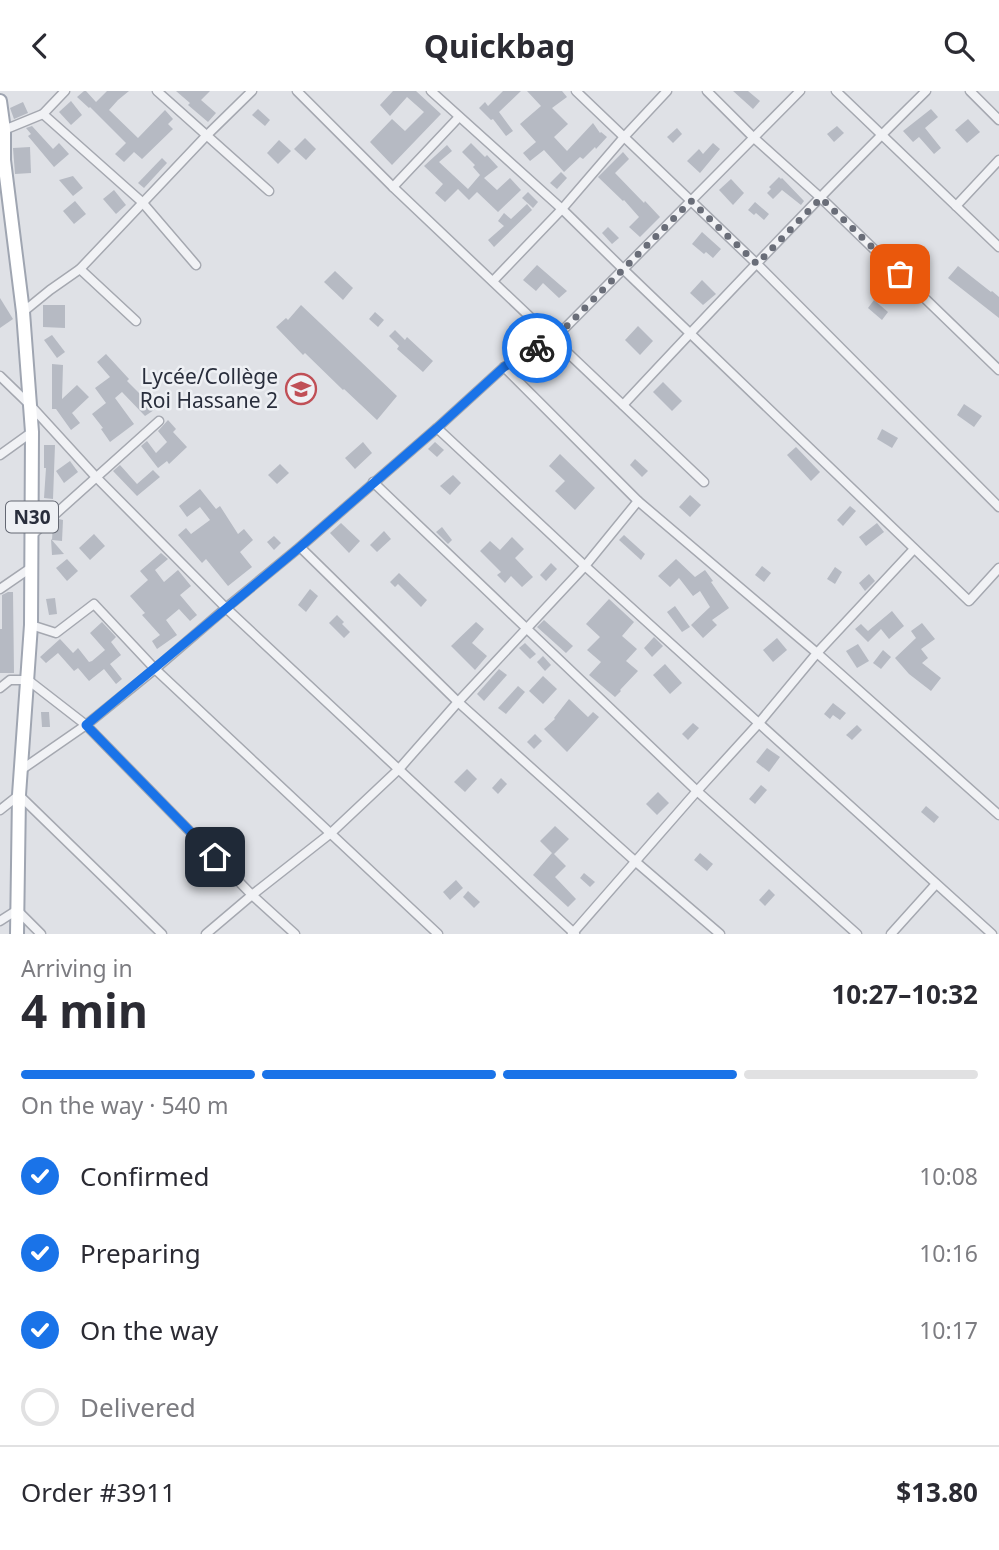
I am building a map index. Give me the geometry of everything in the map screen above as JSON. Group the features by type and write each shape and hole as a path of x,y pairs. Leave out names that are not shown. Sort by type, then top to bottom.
{"main road":[{"name":"N30","path":"0,101 4,130 2,162 23,312 32,432 32,625 19,795 17,934"}],"street":[{"path":"4,130 43,114 65,91"},
{"path":"157,91 269,191"},
{"path":"23,312 80,269 252,91"},
{"path":"297,91 393,187 704,482"},
{"path":"431,91 562,209 969,601 999,568"},
{"path":"576,91 757,264 999,507"},
{"path":"493,281 562,209 667,91"},
{"path":"707,91 999,370"},
{"path":"21,770 86,725 155,669 300,547 504,367 554,339 800,91"},
{"path":"836,91 999,247"},
{"path":"623,405 926,91"},
{"path":"970,91 999,120"},
{"path":"43,114 142,202 196,265"},
{"path":"393,187 459,117"},
{"path":"956,206 999,160"},
{"path":"80,269 136,321"},
{"path":"504,367 638,501 817,653 999,815"},
{"path":"0,376 226,608 573,933 759,723 817,653 914,549"},
{"path":"32,535 159,421"},
{"path":"437,428 585,566 992,934"},
{"path":"0,455 32,432"},
{"path":"373,482 697,791 858,934"},
{"path":"206,934 331,833 399,769 585,566 638,501"},
{"path":"300,547 458,702 720,934"},
{"path":"0,589 32,567"},
{"path":"32,625 56,633 94,604 155,669 438,934"},
{"path":"0,688 10,680 27,680 86,725 252,895 295,934"},
{"path":"0,810 19,795 162,934"},
{"path":"891,934 936,884"},
{"path":"0,921 17,910 41,934"}],"building":[{"path":"84,91 96,102 107,91 129,91 109,110 138,138 165,110 173,119 168,124 173,129 142,159 134,152 124,162 115,154 126,143 77,97"},
{"path":"176,91 210,91 201,100 216,113 208,122"},
{"path":"393,91 416,91 441,114 392,165 370,142 392,119 405,131 424,112 407,97 390,116 380,105"},
{"path":"503,91 521,91 499,112 513,131 506,136 493,119 479,108 485,102 488,106"},
{"path":"527,91 562,91 567,97 552,108 568,124 554,137 567,151 593,123 600,133 607,137 596,149 595,147 583,159 580,157 564,172 544,150 530,161 523,153 536,142 520,124 541,106"},
{"path":"733,91 748,91 760,101 753,109"},
{"path":"71,101 82,115 71,125 59,112"},
{"path":"23,102 28,113 14,119 10,108"},
{"path":"258,109 270,120 265,126 252,115"},
{"path":"931,109 938,117 925,128 941,148 934,154 919,137 913,142 903,131"},
{"path":"968,119 980,132 967,143 955,130"},
{"path":"32,126 53,149 59,143 69,154 54,167 28,136 31,134 26,128"},
{"path":"837,126 844,133 834,142 827,134"},
{"path":"677,128 682,134 673,143 667,137"},
{"path":"305,138 316,149 306,160 294,149"},
{"path":"279,140 291,151 278,164 267,153"},
{"path":"471,143 498,167 484,178 497,190 510,178 521,190 498,212 477,192 469,200 458,189 445,202 435,193 443,184 424,166 447,145 452,151 439,162 468,189 480,175 473,167 475,165 462,152"},
{"path":"713,143 720,149 700,173 687,161 699,149 703,154"},
{"path":"30,147 31,173 15,174 13,148"},
{"path":"623,152 629,159 615,173 660,217 640,237 629,227 639,217 598,177"},
{"path":"162,158 167,163 144,188 138,183"},
{"path":"561,172 567,178 557,189 550,183"},
{"path":"73,176 83,188 73,196 59,180"},
{"path":"779,177 804,201 801,205 782,190 773,199 767,193"},
{"path":"731,179 744,193 733,205 719,190"},
{"path":"114,190 126,205 116,214 103,199"},
{"path":"528,192 538,202 533,208 522,198"},
{"path":"75,201 86,214 74,224 63,211"},
{"path":"755,202 769,214 764,220 748,210"},
{"path":"527,204 532,210 494,247 488,240 504,226 498,221 504,213 511,219"},
{"path":"608,227 619,238 612,244 602,233"},
{"path":"702,232 721,249 713,258 692,244"},
{"path":"537,265 567,291 559,298 543,283 536,291 523,280"},
{"path":"958,266 999,297 999,318 948,278"},
{"path":"335,271 353,288 343,300 324,282"},
{"path":"702,280 716,294 703,305 690,293"},
{"path":"0,298 13,319 0,328"},
{"path":"874,300 888,312 882,320 868,308"},
{"path":"43,305 65,305 65,328 43,327"},
{"path":"301,305 397,396 377,420 305,353 303,355 276,327 286,318 288,320"},
{"path":"375,312 384,320 378,327 369,319"},
{"path":"638,326 653,341 640,355 625,340"},
{"path":"395,330 405,340 407,337 433,361 423,372 397,349 399,346 389,336"},
{"path":"52,335 65,352 57,358 44,340"},
{"path":"106,354 129,379 127,381 148,402 151,399 157,408 145,416 122,392 115,398 134,424 110,442 92,414 106,403 95,388 110,377 97,362"},
{"path":"52,364 63,365 62,399 77,385 89,397 72,413 80,423 71,430 56,409 52,409"},
{"path":"663,382 682,401 672,411 653,392"},
{"path":"964,404 982,416 974,427 957,415"},
{"path":"168,420 176,429 173,432 187,447 169,464 167,461 158,468 141,446 147,441 156,453 167,442 158,431"},
{"path":"882,429 898,438 892,448 877,439"},
{"path":"363,442 372,453 355,469 345,458"},
{"path":"435,442 444,450 437,457 428,449"},
{"path":"44,445 55,445 53,499 44,498"},
{"path":"796,447 820,472 811,481 787,455"},
{"path":"560,454 595,488 575,510 555,491 565,481 549,466"},
{"path":"635,459 648,471 642,477 630,465"},
{"path":"70,461 78,472 64,483 56,471"},
{"path":"280,464 289,473 277,484 268,475"},
{"path":"120,465 137,484 153,470 160,477 137,496 113,471"},
{"path":"453,475 461,483 450,495 440,486"},
{"path":"200,489 216,509 220,506 238,534 244,529 253,540 240,552 252,567 228,586 206,559 202,563 178,535 186,528 191,534 210,520 200,507 187,517 179,506"},
{"path":"690,495 701,505 690,517 679,507"},
{"path":"850,506 856,511 843,526 837,520"},
{"path":"59,519 63,520 62,541 52,540 53,525"},
{"path":"341,523 360,541 349,553 330,533"},
{"path":"877,523 884,532 866,546 859,537"},
{"path":"442,527 452,540 448,544 436,532"},
{"path":"384,531 391,539 377,552 370,545"},
{"path":"94,534 105,546 90,560 79,548"},
{"path":"624,535 645,554 641,560 619,540"},
{"path":"274,536 281,543 274,550 267,542"},
{"path":"512,537 524,549 515,558 533,577 522,587 511,576 505,583 497,575 501,572 480,551 490,541 500,550"},
{"path":"51,539 64,554 52,555"},
{"path":"161,553 168,559 155,570 164,582 178,570 191,586 180,595 197,615 190,621 179,609 166,620 177,635 157,649 152,641 160,635 130,596 148,580 140,571"},
{"path":"67,559 78,571 67,581 56,568"},
{"path":"676,559 695,577 705,570 729,608 712,620 717,625 703,638 691,625 710,607 700,591 693,596 679,578 670,587 658,576"},
{"path":"551,563 557,569 546,581 540,575"},
{"path":"762,566 771,573 764,582 755,575"},
{"path":"835,567 842,572 835,584 827,579"},
{"path":"399,573 427,600 421,607 398,584 395,587 390,582"},
{"path":"869,574 875,581 865,591 859,583"},
{"path":"310,589 318,596 306,612 298,605"},
{"path":"13,592 14,673 0,673 2,595"},
{"path":"55,598 57,614 49,615 46,599"},
{"path":"609,599 634,622 622,636 637,649 626,661 638,671 615,697 589,675 601,662 587,650 600,637 586,624"},
{"path":"675,606 690,627 682,632 667,612"},
{"path":"892,611 904,626 889,639 881,629 868,642 855,629 861,624 868,631"},
{"path":"337,615 350,632 344,638 329,623"},
{"path":"544,620 573,646 566,653 537,627"},
{"path":"102,622 116,637 111,642 121,655 110,664 122,679 116,684 104,669 89,681 78,668 74,671 58,653 46,663 40,657 60,639 73,653 78,648 89,662 92,661 105,650 90,633"},
{"path":"476,622 484,629 472,643 487,656 475,670 451,646"},
{"path":"922,623 935,639 921,649 928,658 922,663 941,678 931,691 909,674 895,658 916,638 911,631"},
{"path":"654,637 663,646 652,657 644,648"},
{"path":"777,638 787,650 773,662 763,650"},
{"path":"525,643 536,654 530,659 519,648"},
{"path":"858,644 869,661 857,668 846,651"},
{"path":"883,650 891,657 881,669 873,663"},
{"path":"543,656 551,665 545,671 537,662"},
{"path":"665,664 682,683 670,694 653,675"},
{"path":"499,669 507,675 484,701 477,694"},
{"path":"543,676 557,689 543,704 529,691"},
{"path":"518,686 525,692 506,714 498,708"},
{"path":"569,699 588,717 593,712 599,717 567,752 544,729"},
{"path":"833,703 846,713 840,720 833,715 830,719 824,714"},
{"path":"41,712 49,712 50,727 42,727"},
{"path":"693,723 699,728 688,740 682,734"},
{"path":"857,725 862,730 852,740 846,735"},
{"path":"535,734 542,741 534,749 527,742"},
{"path":"767,748 780,757 769,772 756,762"},
{"path":"467,769 477,779 465,792 454,782"},
{"path":"501,778 507,784 498,794 492,788"},
{"path":"761,785 767,790 755,804 749,799"},
{"path":"658,792 669,803 657,815 646,804"},
{"path":"926,806 939,817 934,823 921,812"},
{"path":"555,826 569,839 554,854 566,866 555,877 576,899 568,907 533,875 552,853 540,841"},
{"path":"700,853 713,864 707,871 694,860"},
{"path":"584,873 595,882 590,887 580,878"},
{"path":"456,880 463,888 450,900 443,892"},
{"path":"769,889 775,895 765,906 759,900"},
{"path":"468,891 480,902 474,908 463,897"}],"way so far":[{"path":"537,348 554,339 691,201 757,264 821,198 900,274"}],"place":[{"name":"Lycée/Collège Roi Hassane 2","path":"301,389"}],"route":[{"path":"215,857 86,725 300,547 504,367 537,348"}]}
